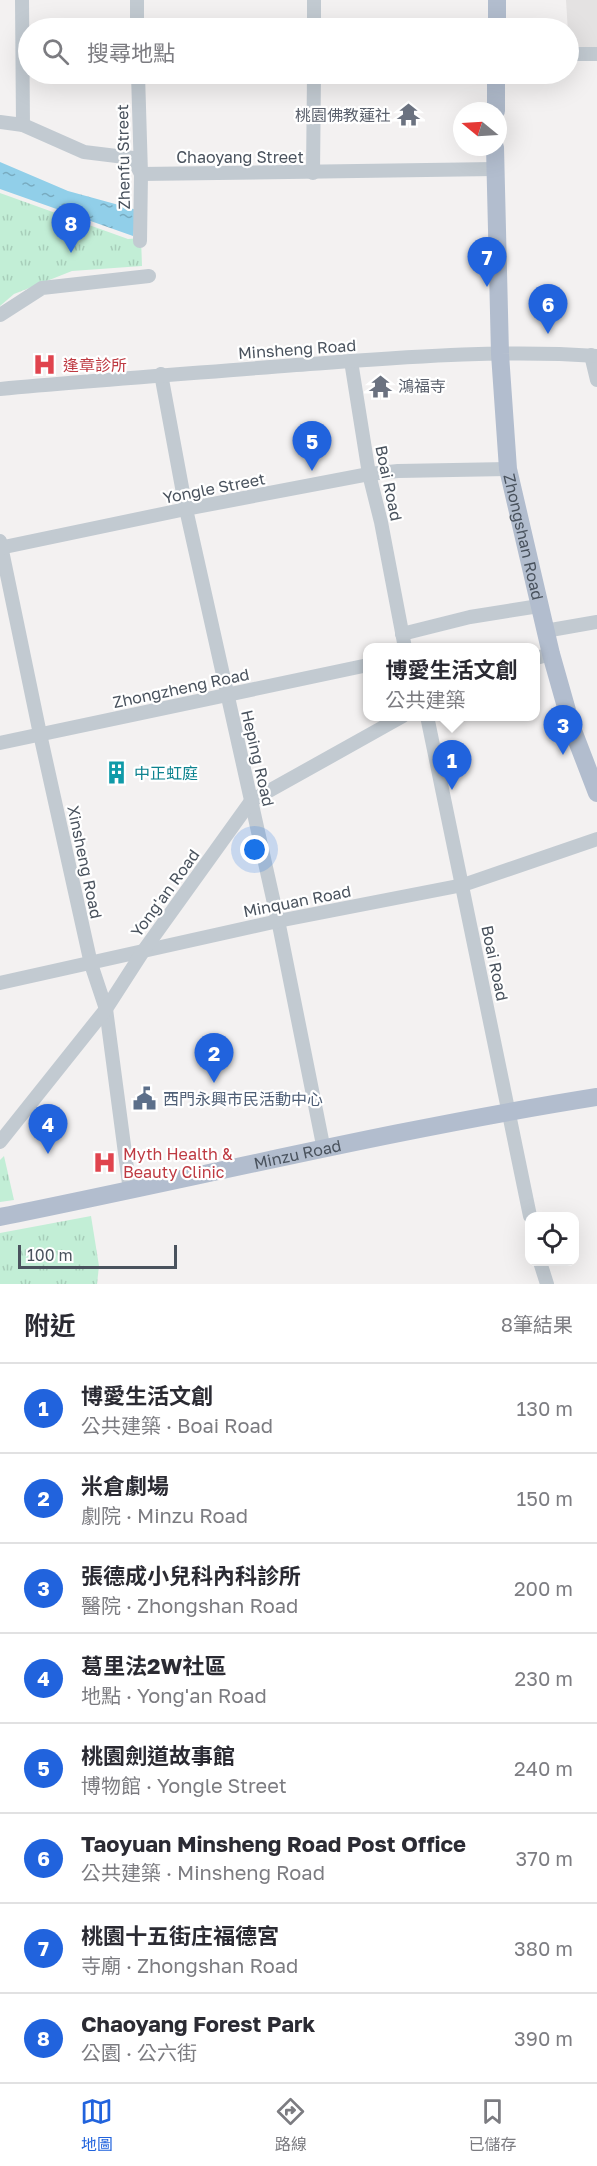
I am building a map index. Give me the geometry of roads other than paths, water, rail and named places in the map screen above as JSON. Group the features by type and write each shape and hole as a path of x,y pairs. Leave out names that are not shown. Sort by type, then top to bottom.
{"main road":[{"path":"497,0 497,18"},
{"path":"496,84 496,102"},
{"name":"Zhongshan Road","path":"495,156 500,354 508,468 545,632 544,656 597,793"},
{"name":"Minzu Road","path":"0,1217 509,1112 597,1097"}],"street":[{"path":"21,0 21,18"},
{"path":"136,0 137,18"},
{"path":"314,0 314,18"},
{"path":"579,54 597,54"},
{"path":"22,84 22,125"},
{"name":"Zhenfu Street","path":"138,84 140,241"},
{"path":"313,173 314,84"},
{"path":"0,122 22,125 84,152 133,158 141,174"},
{"name":"Chaoyang Street","path":"141,174 495,169"},
{"path":"0,315 42,288 149,276"},
{"name":"Minsheng Road","path":"0,389 161,374 351,361 537,352 594,355"},
{"path":"594,355 597,380"},
{"name":"Boai Road","path":"351,361 369,474 381,522 404,641"},
{"name":"Heping Road","path":"161,374 186,509 278,921 311,1076 324,1150"},
{"name":"Yongle Street","path":"0,546 369,474 508,468"},
{"name":"Xinsheng Road","path":"0,546 90,964 106,1009 130,1191"},
{"path":"404,641 470,617 539,606"},
{"path":"545,632 597,622"},
{"name":"Zhongzheng Road","path":"0,743 363,666"},
{"name":"Yong'an Road","path":"0,1142 106,1009 144,950 251,801 396,721"},
{"name":"Boai Road","path":"428,721 529,1212"},
{"name":"Minquan Road","path":"0,982 278,921 463,885 597,839"},
{"path":"541,1266 547,1284"}],"water":[{"path":"0,162 68,191 137,210 133,236 0,189"}],"place":[{"name":"桃園佛教蓮社","path":"409,115"},
{"name":"Chaoyang Forest Park","path":"71,253"},
{"name":"桃園十五街庄福德宮","path":"487,287"},
{"name":"Taoyuan Minsheng Road Post Office","path":"548,334"},
{"name":"逢章診所","path":"45,365"},
{"name":"鴻福寺","path":"380,386"},
{"name":"桃園劍道故事館","path":"312,471"},
{"name":"張德成小兒科內科診所","path":"563,755"},
{"name":"中正虹庭","path":"116,773"},
{"name":"博愛生活文創","path":"452,790"},
{"name":"米倉劇場","path":"214,1083"},
{"name":"西門永興市民活動中心","path":"145,1099"},
{"name":"葛里法2W社區","path":"48,1154"},
{"name":"Myth Health & Beauty Clinic","path":"105,1163"}]}
